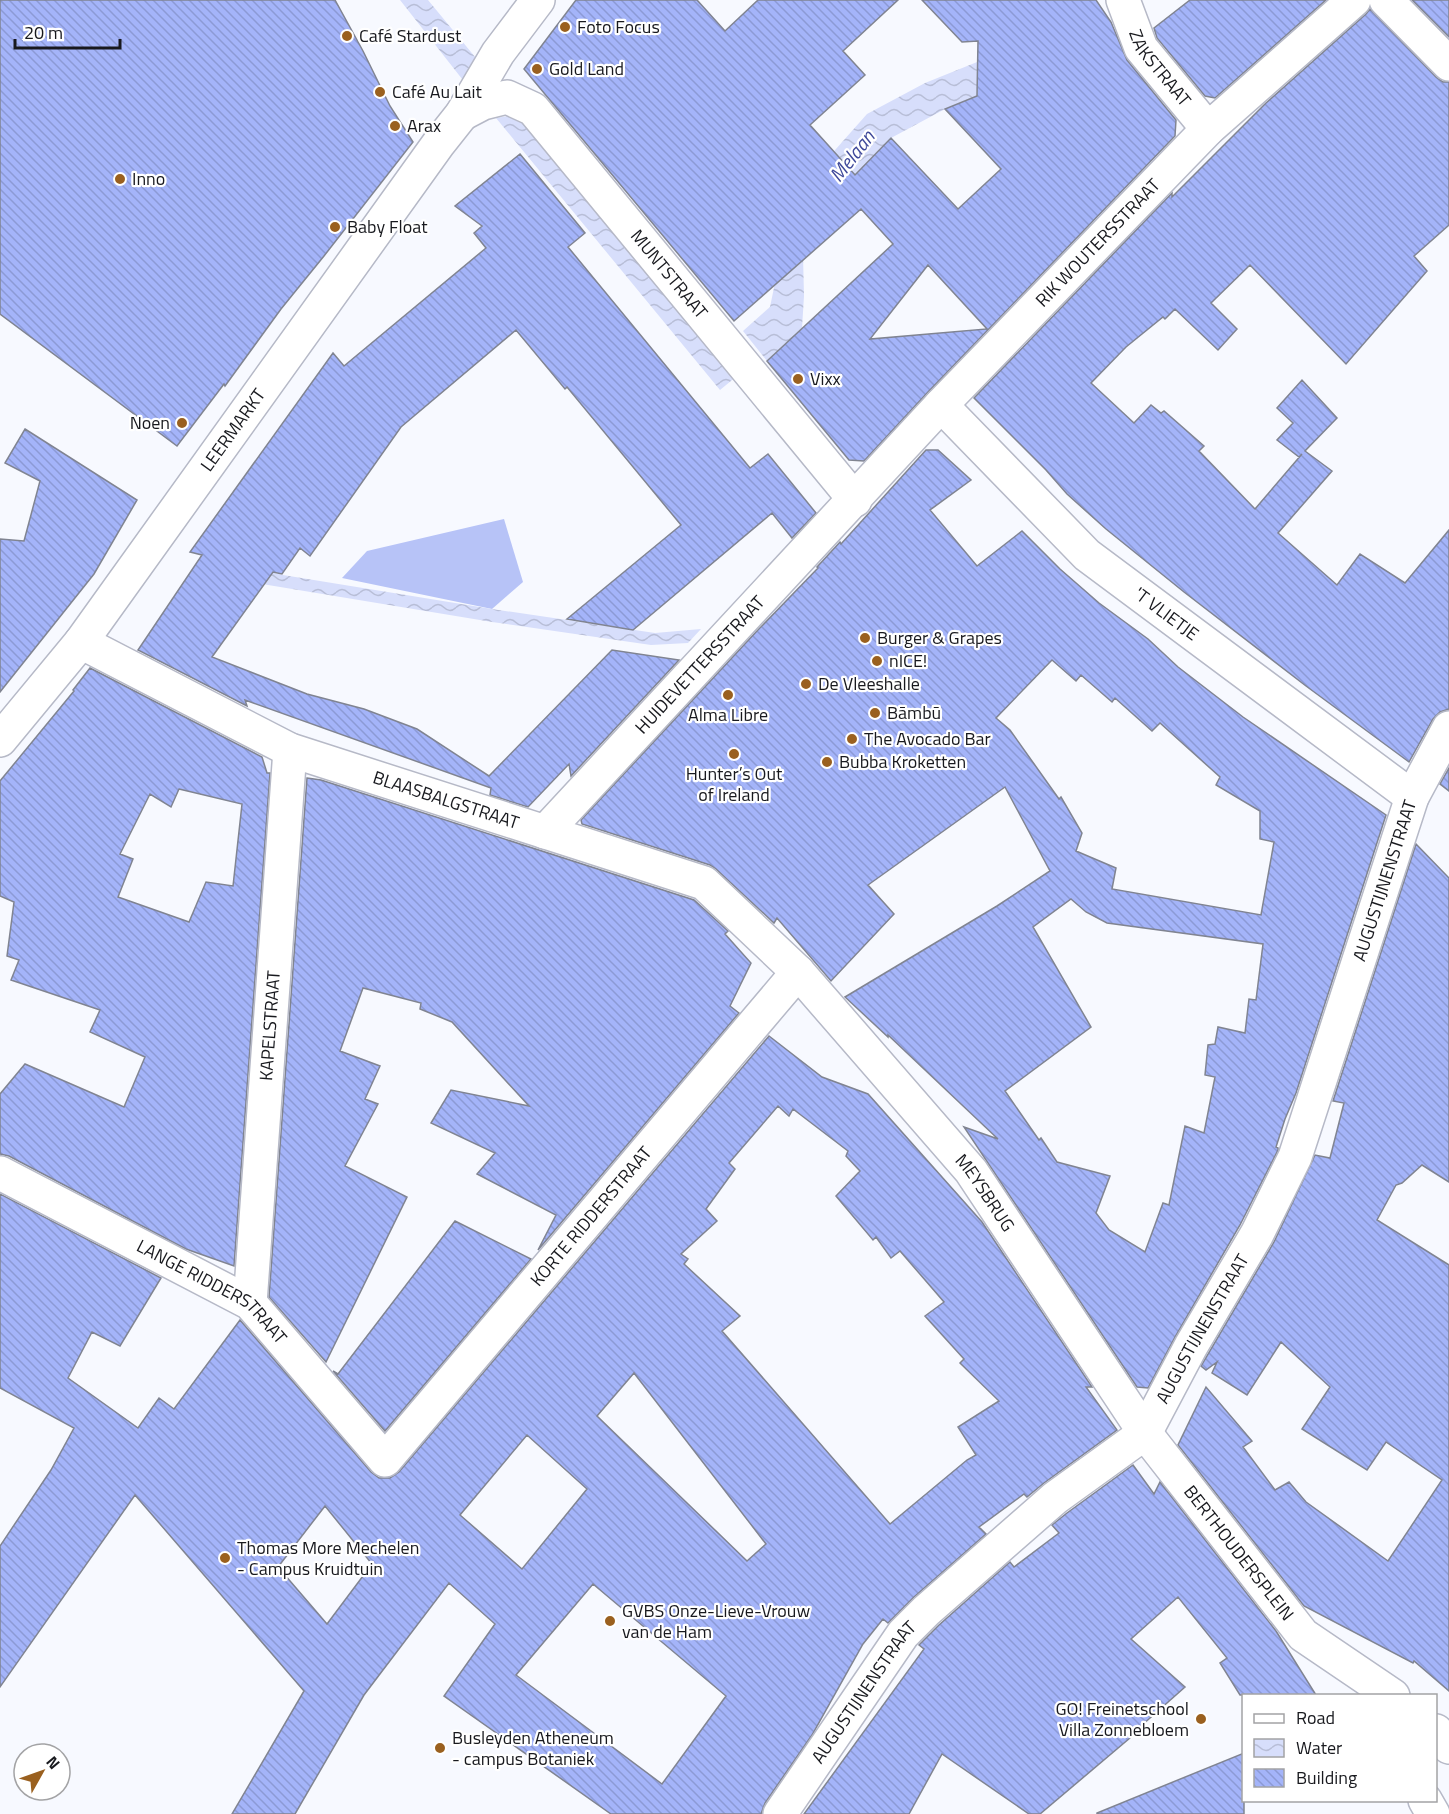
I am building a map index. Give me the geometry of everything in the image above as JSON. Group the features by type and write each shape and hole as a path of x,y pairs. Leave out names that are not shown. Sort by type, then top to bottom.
{"street":[{"name":"LEERMARKT","path":"0,740 81,642 432,152 462,114 498,53 538,0"},
{"name":"ZAKSTRAAT","path":"1123,0 1141,48 1208,129"},
{"name":"RIK WOUTERSSTRAAT","path":"855,500 941,405 1208,129 1354,0"},
{"path":"1386,0 1449,64"},
{"name":"MUNTSTRAAT","path":"462,114 483,103 507,97 533,109 855,500"},
{"name":"'T VLIETJE","path":"941,405 1087,555 1412,797"},
{"name":"HUIDEVETTERSSTRAAT","path":"546,832 855,500"},
{"name":"BLAASBALGSTRAAT","path":"81,642 290,750 704,883 798,972"},
{"name":"AUGUSTIJNENSTRAAT","path":"780,1814 903,1634 926,1611 1056,1498 1145,1433 1191,1346 1257,1234 1295,1157 1412,797 1449,728"},
{"name":"KAPELSTRAAT","path":"250,1303 290,750"},
{"name":"MEYSBRUG","path":"798,972 971,1171 1145,1433"},
{"name":"KORTE RIDDERSTRAAT","path":"385,1460 798,972"},
{"name":"LANGE RIDDERSTRAAT","path":"0,1173 250,1303 385,1460"},
{"name":"BERTHOUDERSPLEIN","path":"1145,1433 1303,1635 1392,1694"},
{"name":"BERTHOUDERSPLEIN","path":"1343,1662 1362,1694"},
{"path":"1437,1732 1449,1747"}],"shaded area":[{"path":"504,519 523,582 492,609 342,578 367,551"}],"water":[{"path":"400,0 428,0 485,69 466,84"},
{"name":"Melaan","path":"1108,48 945,109 891,138 827,204 803,255 802,328 767,361 743,331 770,307 782,249 812,176 867,114 925,83 992,56"},
{"path":"508,116 525,121 737,376 720,390 496,118"},
{"path":"202,556 283,575 655,633 701,629 688,643 651,645 492,622 256,583"}],"building":[{"path":"0,0 335,0 390,106 413,142 281,309 225,386 224,384 177,446 0,314"},
{"path":"576,0 697,0 725,31 758,0 898,0 843,51 865,75 810,125 855,175 891,138 958,209 1001,169 945,109 977,96 978,41 962,42 922,0 1096,0 1111,22 1127,60 1176,120 1175,136 864,461 849,460 767,361 893,244 861,209 734,321 524,69","holes":["928,265 987,329 870,339"]},
{"path":"1190,0 1326,0 1215,98 1205,96 1157,38 1154,28"},
{"path":"1412,0 1449,0 1449,37"},
{"path":"1370,9 1436,77 1443,82 1449,82 1449,225 1414,256 1427,271 1346,364 1250,265 1211,303 1237,329 1218,350 1175,309 1126,347 1091,383 1134,423 1151,405 1161,413 1164,411 1204,446 1199,451 1255,509 1302,454 1299,457 1277,440 1293,423 1277,408 1302,380 1337,418 1305,451 1332,471 1278,533 1337,585 1360,554 1405,583 1449,530 1449,709 1440,712 1433,719 1409,762 1306,686 1106,529 1067,494 974,398 1172,193 1172,197 1266,103"},
{"path":"520,154 585,233 568,247 750,468 768,454 816,513 792,538 772,513 633,630 567,619 681,525 567,387 565,389 516,330 401,427 310,556 300,548 282,574 273,572 212,657 307,694 364,709 417,729 489,776 612,650 679,660 571,776 569,764 528,807 490,795 491,788 245,700 247,706 138,650 202,555 190,552 333,353 344,366 486,248 474,233 482,226 455,206"},
{"path":"25,429 137,500 94,574 0,692 0,539 24,541 40,481 5,463"},
{"path":"926,450 938,450 971,480 930,510 977,566 1022,531 1060,569 1099,603 1148,639 1178,667 1243,717 1386,815 1296,1093 1285,1119 1276,1147 1278,1150 1240,1225 1148,1388 1137,1387 964,1127 998,1139 845,997 997,906 1050,871 1005,787 868,885 894,914 831,981 777,918 774,923 710,865 582,824 581,820 840,542 841,544","holes":["1052,660 1076,681 1081,675 1112,702 1115,698 1152,731 1160,723 1220,777 1216,785 1260,811 1260,839 1274,842 1261,915 1112,889 1116,868 1076,851 1082,833 1061,797 1059,799 1010,730 996,718","1071,899 1086,912 1107,923 1263,944 1256,1000 1249,999 1245,1033 1218,1027 1215,1044 1208,1045 1205,1075 1215,1077 1204,1133 1185,1126 1169,1205 1163,1203 1145,1252 1109,1230 1096,1213 1110,1176 1057,1162 1005,1091 1091,1027 1033,927"]},
{"path":"90,668 262,757 267,773 270,773 234,1266 186,1249 9,1156 0,1154 0,1094 25,1064 124,1107 145,1057 90,1032 100,1010 11,980 19,960 7,956 14,902 0,896 0,781","holes":["179,789 242,804 233,886 206,882 189,922 118,897 133,859 120,854 150,794 171,807"]},
{"path":"1449,768 1449,791 1440,784"},
{"path":"307,778 321,780 694,900 728,931 725,934 751,963 730,1006 739,1013 538,1250 556,1215 477,1174 495,1153 431,1123 451,1090 529,1106 452,1022 420,1009 421,1003 363,988 340,1051 380,1066 365,1099 378,1104 345,1166 407,1197 326,1362 269,1297"},
{"path":"1416,844 1449,878 1449,1182 1422,1165 1402,1183 1396,1185 1377,1220 1449,1265 1449,1691 1414,1661 1413,1663 1304,1606 1178,1445 1206,1387 1252,1441 1243,1447 1275,1490 1289,1482 1306,1502 1388,1561 1442,1480 1386,1442 1367,1470 1302,1429 1330,1387 1281,1342 1247,1395 1212,1373 1217,1362 1206,1370 1201,1366 1274,1242 1315,1155 1330,1158 1344,1103 1333,1101"},
{"path":"769,1036 822,1077 868,1094 982,1222 1092,1387 1086,1387 1117,1430 1027,1497 1024,1494 979,1527 986,1534 888,1623 883,1619 863,1644 812,1735 765,1803 761,1814 611,1814 444,1696 495,1624 449,1583 364,1695 295,1814 232,1814 304,1691 135,1495 0,1687 0,1546 51,1470 74,1428 0,1388 0,1194 161,1278 120,1346 92,1332 68,1378 138,1428 159,1398 174,1409 240,1320 371,1472 379,1478 390,1478 399,1472","holes":["778,1106 789,1116 793,1109 848,1151 846,1156 860,1171 836,1196 873,1240 876,1237 891,1258 900,1251 944,1302 925,1316 964,1359 960,1363 999,1401 958,1427 976,1455 890,1524 722,1331 740,1316 684,1264 688,1259 681,1254 717,1221 706,1209 735,1169 729,1163","634,1373 766,1544 747,1561 597,1416","527,1435 587,1489 522,1569 460,1515","325,1506 372,1564 327,1624 278,1567","593,1584 726,1696 662,1784 516,1675"]},
{"path":"455,1221 531,1259 385,1431 333,1371 338,1374"},
{"path":"1133,1465 1154,1494 1160,1482 1276,1631 1315,1694 1240,1695 1220,1663 1227,1658 1178,1597 1131,1639 1185,1687 1141,1726 1143,1727 1040,1814 1029,1814 942,1754 909,1814 804,1814 924,1649 919,1645 1010,1562 1014,1567 1059,1533 1052,1525"},
{"path":"1242,1754 1244,1814 1097,1813"}],"place":[{"name":"Foto Focus","path":"565,27"},
{"name":"Café Stardust","path":"347,36"},
{"name":"Gold Land","path":"537,69"},
{"name":"Café Au Lait","path":"380,92"},
{"name":"Arax","path":"395,126"},
{"name":"Inno","path":"120,179"},
{"name":"Baby Float","path":"335,227"},
{"name":"Vixx","path":"798,379"},
{"name":"Noen","path":"182,423"},
{"name":"Burger & Grapes","path":"865,638"},
{"name":"nICE!","path":"877,661"},
{"name":"De Vleeshalle","path":"806,684"},
{"name":"Alma Libre","path":"728,695"},
{"name":"Bāmbū","path":"875,713"},
{"name":"The Avocado Bar","path":"852,739"},
{"name":"Hunter’s Out of Ireland","path":"734,754"},
{"name":"Bubba Kroketten","path":"827,762"},
{"name":"Thomas More Mechelen - Campus Kruidtuin","path":"225,1558"},
{"name":"GVBS Onze-Lieve-Vrouw van de Ham","path":"610,1621"},
{"name":"GO! Freinetschool Villa Zonnebloem","path":"1201,1719"},
{"name":"Busleyden Atheneum - campus Botaniek","path":"440,1748"}]}
